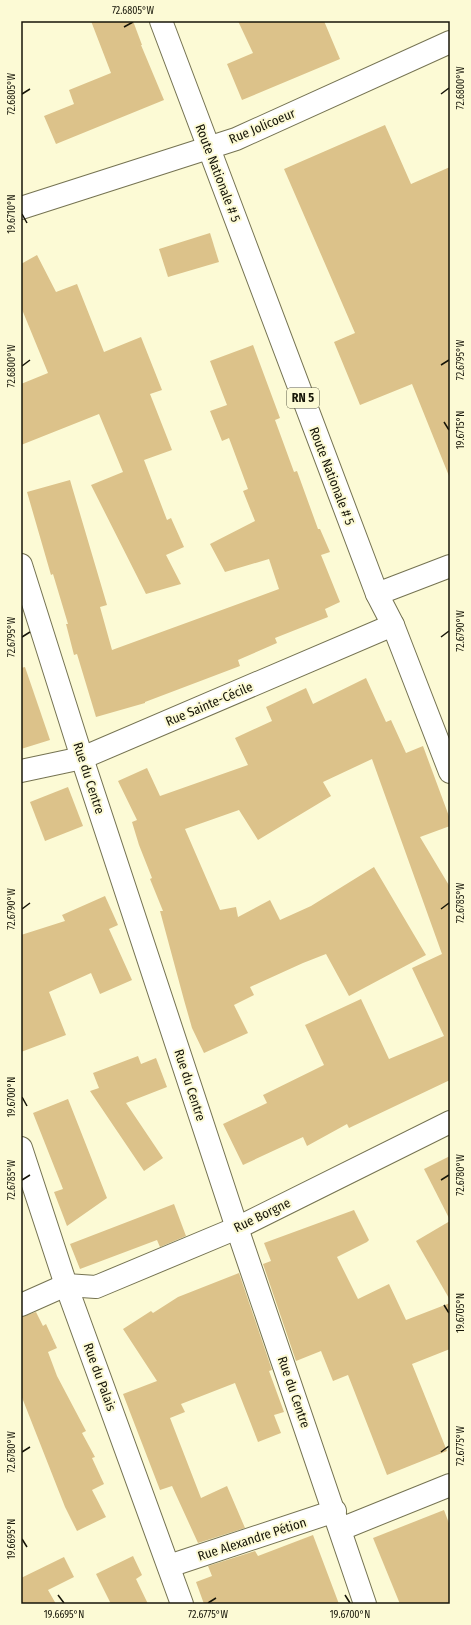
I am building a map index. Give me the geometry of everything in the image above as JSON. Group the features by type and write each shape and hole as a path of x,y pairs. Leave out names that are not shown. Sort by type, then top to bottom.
{"street":[{"name":"Route Nationale # 5","path":"161,21 377,594 393,625 450,772"},
{"name":"Rue Jolicoeur","path":"21,208 236,139 450,42"},
{"name":"Rue du Centre","path":"21,565 82,758 237,1228 338,1520 365,1604"},
{"path":"377,594 450,566"},
{"name":"Rue Sainte-Cécile","path":"21,771 82,758 393,625"},
{"name":"Rue Borgne","path":"66,1285 96,1287 237,1228 450,1122"},
{"name":"Rue du Palais","path":"21,1148 66,1285 182,1604"},
{"path":"21,1305 66,1285"},
{"name":"Rue Alexandre Pétion","path":"169,1566 338,1520 450,1485"}],"building":[{"path":"91,21 133,21 141,45 164,100 56,144 44,116 74,104 69,90 111,73"},
{"path":"238,21 324,21 340,59 242,100 227,64 253,53"},
{"path":"385,125 411,184 450,167 449,476 412,384 360,405 334,342 355,333 284,169"},
{"path":"210,233 219,262 168,277 159,249"},
{"path":"37,255 56,292 77,284 104,352 141,337 162,390 150,394 172,450 144,460 167,520 171,518 184,547 166,555 181,584 146,594 91,485 123,472 99,414 21,445 21,384 48,373 21,307 21,264"},
{"path":"253,345 280,418 275,420 294,472 297,471 318,529 320,529 330,552 321,555 340,602 325,609 328,617 275,638 277,643 238,660 240,666 145,703 96,717 77,654 74,655 66,624 68,624 53,574 51,575 27,492 70,480 107,605 100,607 112,650 279,589 269,559 225,572 210,544 255,521 243,491 248,489 229,438 222,441 210,411 227,405 210,361"},
{"path":"25,667 50,740 21,749 21,668"},
{"path":"366,678 386,722 391,720 406,753 423,746 450,819 450,826 420,837 450,887 450,1080 349,1128 347,1124 307,1146 303,1137 243,1165 223,1124 267,1103 263,1095 324,1065 305,1025 361,999 389,1059 444,1036 412,968 442,954 372,759 323,782 331,796 258,840 239,810 185,829 220,910 236,907 238,917 270,900 280,920 311,906 374,867 426,955 349,996 326,954 303,963 250,987 254,995 234,1005 248,1033 204,1053 192,1028 160,911 163,911 150,879 152,878 132,822 137,820 118,781 147,768 160,796 248,765 235,738 272,721 266,707 306,688 313,704"},
{"path":"68,787 83,826 45,841 30,802"},
{"path":"105,896 118,925 109,929 132,980 100,994 91,973 49,992 66,1035 21,1052 21,935 65,921 62,915"},
{"path":"138,1056 141,1064 156,1058 167,1087 126,1103 163,1158 144,1171 90,1091 99,1088 93,1073"},
{"path":"68,1099 107,1198 67,1226 54,1192 63,1189 33,1113"},
{"path":"450,1156 450,1220 424,1169"},
{"path":"174,1204 186,1236 160,1247 157,1240 80,1269 70,1244"},
{"path":"354,1210 369,1240 337,1257 358,1299 389,1284 406,1320 450,1303 450,1349 412,1364 447,1451 387,1475 348,1375 333,1381 321,1351 296,1361 263,1264 271,1261 264,1243"},
{"path":"450,1221 450,1300 416,1241"},
{"path":"239,1273 272,1370 269,1371 284,1412 274,1415 281,1433 258,1442 235,1383 181,1404 185,1412 170,1418 201,1498 227,1486 245,1528 198,1543 172,1486 160,1490 123,1394 157,1381 123,1329 151,1311 153,1313 178,1297"},
{"path":"36,1312 43,1326 46,1324 57,1348 48,1352 57,1376 86,1431 82,1433 95,1457 92,1458 104,1484 92,1490 106,1517 77,1531 65,1507 21,1395 21,1317"},
{"path":"444,1510 450,1526 450,1604 400,1604 373,1538"},
{"path":"313,1535 339,1604 204,1604 196,1582 212,1576 208,1566 255,1551 258,1556"},
{"path":"133,1556 142,1575 136,1579 148,1604 111,1604 96,1574"},
{"path":"64,1557 74,1577 48,1590 56,1604 21,1604 21,1578"}]}
